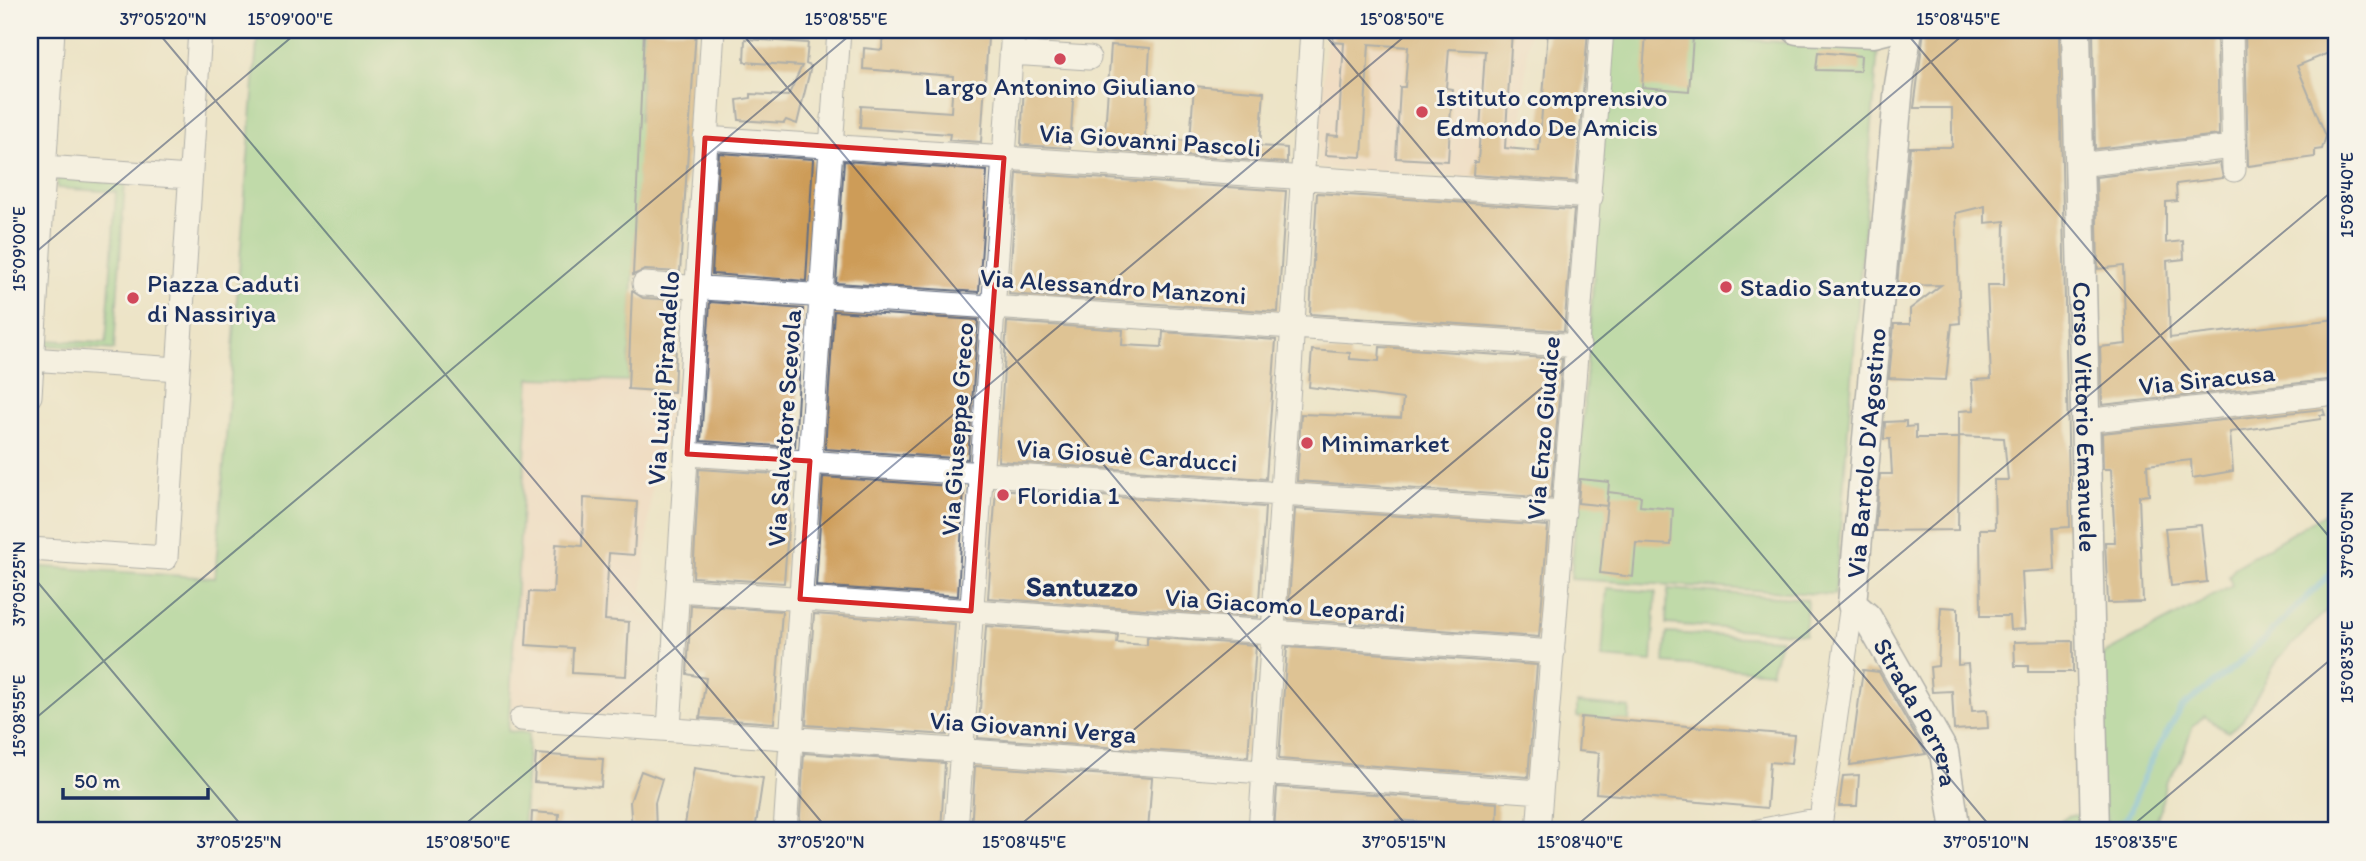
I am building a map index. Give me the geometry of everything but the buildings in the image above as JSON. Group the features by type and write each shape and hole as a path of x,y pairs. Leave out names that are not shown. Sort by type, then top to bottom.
{"main road":[{"path":"1797,30 1874,33 1885,30 1893,48 1899,85"},
{"path":"1899,85 1908,30"},
{"name":"Corso Vittorio Emanuele","path":"2076,30 2095,818"},
{"name":"Via Bartolo D'Agostino","path":"1852,604 1899,85"},
{"name":"Strada Perrera","path":"1852,604 1867,617 1944,752 1956,831"}],"street":[{"path":"30,99 34,30"},
{"path":"30,396 37,167 53,30"},
{"path":"30,549 166,558 200,30"},
{"name":"Via Luigi Pirandello","path":"669,729 713,30"},
{"name":"Via Salvatore Scevola","path":"785,831 839,30"},
{"name":"Via Giuseppe Greco","path":"956,831 1013,30"},
{"path":"1260,831 1312,30"},
{"name":"Via Enzo Giudice","path":"1538,831 1591,197 1602,30"},
{"path":"2231,30 2234,170"},
{"path":"1011,53 1089,58"},
{"name":"Via Giovanni Pascoli","path":"705,138 1591,197"},
{"path":"2078,165 2233,147"},
{"path":"37,167 190,177"},
{"name":"Via Alessandro Manzoni","path":"644,284 1579,346"},
{"path":"31,359 178,369"},
{"name":"Via Siracusa","path":"2084,421 2336,393"},
{"name":"Via Giosuè Carducci","path":"687,454 1564,513"},
{"name":"Via Giacomo Leopardi","path":"678,590 1553,652"},
{"name":"Via Bartolo D'Agostino","path":"1758,831 1821,819 1852,604"},
{"name":"Via Giovanni Verga","path":"521,719 1541,792"}],"highlighted area":[{"path":"705,138 1004,158 971,611 800,599 810,461 687,454"}],"shaded area":[{"name":"Istituto comprensivo Edmondo De Amicis","path":"1327,30 1529,30 1518,181 1317,168"},
{"path":"530,377 628,381 628,389 674,392 673,397 664,396 664,403 673,404 671,438 654,455 641,613 658,616 651,718 510,706"}],"green space":[{"path":"258,30 644,30 639,121 691,125 688,150 640,145 628,381 530,378 508,731 529,733 523,831 30,831 30,566 215,578"},
{"name":"Stadio Santuzzo","path":"1612,30 1878,49 1835,595 1571,579"},
{"path":"57,178 125,183 114,350 46,345 46,340 106,343 116,192 57,188"},
{"path":"2336,507 2336,601 2278,659 2242,721 2228,732 2204,716 2193,726 2180,762 2165,784 2161,808 2152,831 2046,831 2067,817 2081,814 2102,655 2232,586 2229,576 2235,567"},
{"path":"1607,588 1656,592 1652,662 1602,658"},
{"path":"1668,589 1807,599 1805,634 1666,624"},
{"path":"1667,633 1781,639 1771,672 1664,663"},
{"path":"1577,703 1630,708 1629,721 1577,717"}],"waterway":[{"path":"2104,831 2127,818 2148,766 2181,708 2238,664 2336,569"}],"place":[{"name":"Largo Antonino Giuliano","path":"1060,59"},
{"name":"Istituto comprensivo Edmondo De Amicis","path":"1422,112"},
{"name":"Stadio Santuzzo","path":"1726,287"},
{"name":"Piazza Caduti di Nassiriya","path":"133,298"},
{"name":"Minimarket","path":"1307,443"},
{"name":"Floridia 1","path":"1003,495"}],"district":[{"name":"Santuzzo","path":"1082,586"}]}
